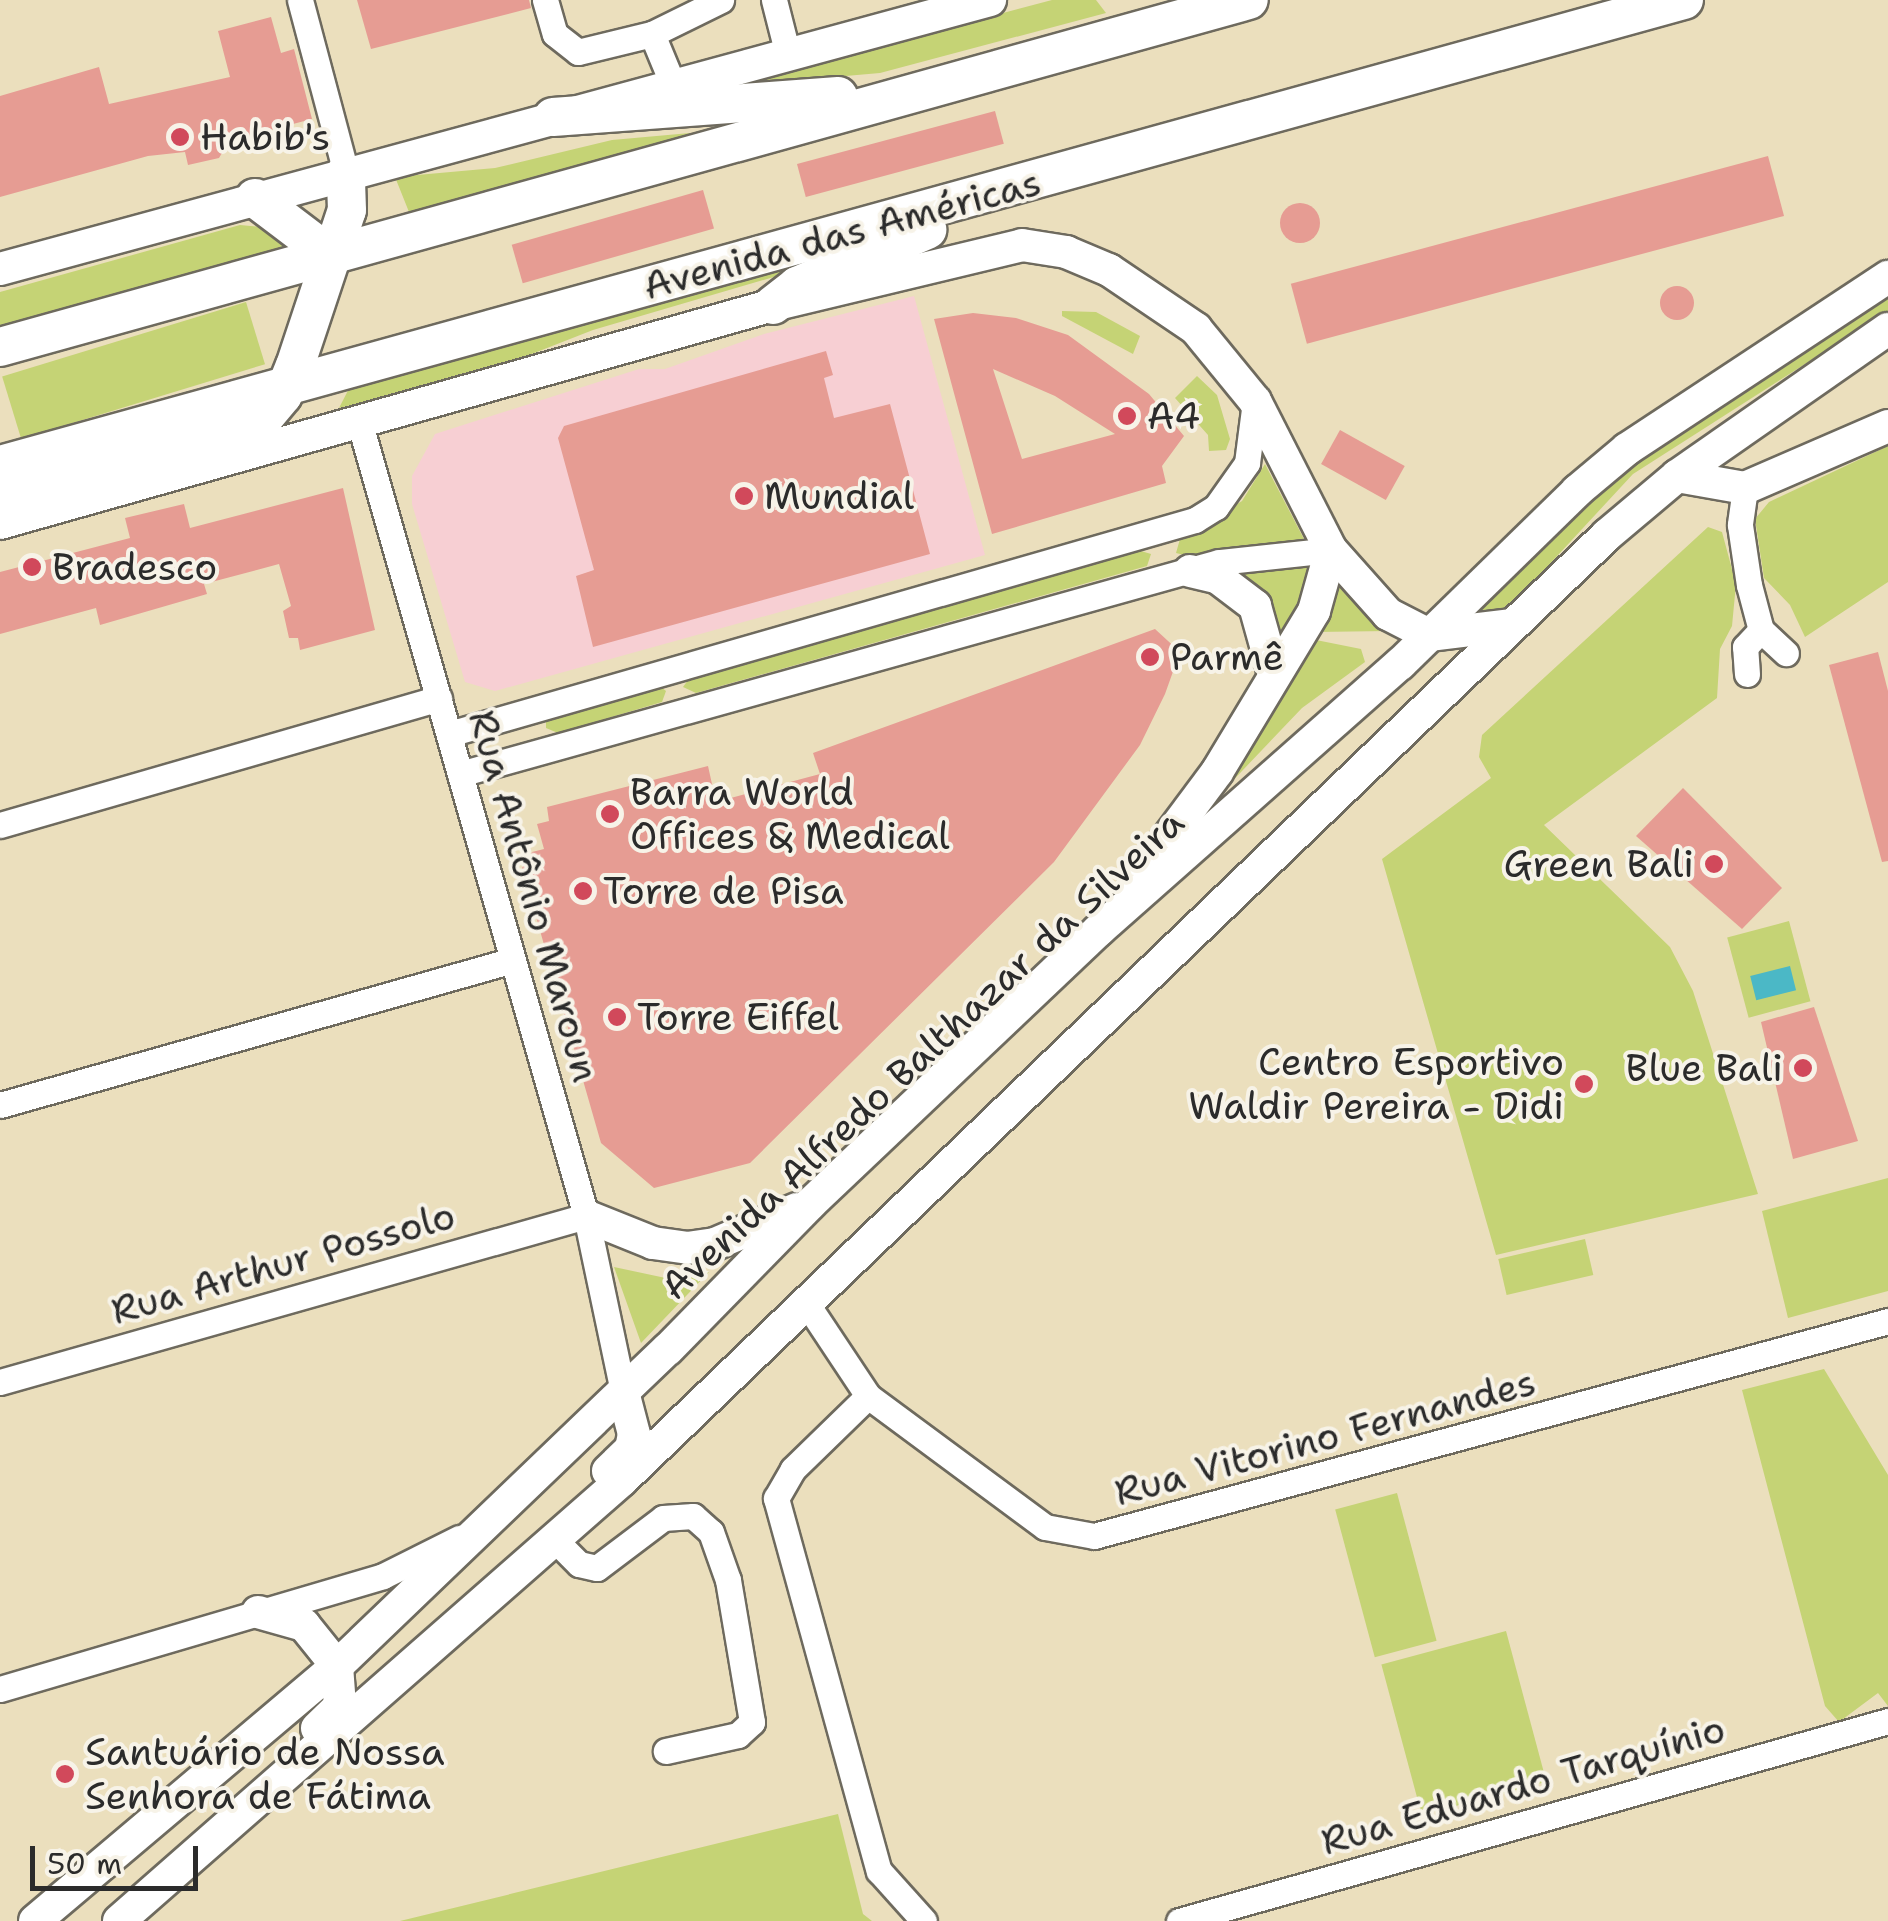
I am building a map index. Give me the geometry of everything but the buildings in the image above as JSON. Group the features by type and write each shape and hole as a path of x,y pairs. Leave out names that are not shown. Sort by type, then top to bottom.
{"highway":[{"path":"0,347 1249,0"},
{"name":"Avenida das Américas","path":"0,465 1684,0"},
{"path":"554,117 920,90"},
{"path":"0,499 257,426 288,386 348,210 346,173"},
{"path":"773,305 796,286 990,204 1012,187"},
{"path":"254,198 330,256"}],"main road":[{"path":"0,269 990,0"},
{"name":"Avenida das Américas","path":"0,523 773,305 978,252 1044,247 1144,289 1196,330 1255,400 1331,550 1388,614 1429,635"},
{"name":"Avenida Alfredo Balthazar da Silveira","path":"35,1921 337,1666 624,1392 810,1204 1099,930 1429,635 1627,450 1888,278"},
{"path":"119,1921 555,1540 1512,626 1677,476 1888,329"},
{"path":"1677,476 1745,488 1888,426"},
{"path":"1099,930 1216,772 1314,610 1331,550"},
{"path":"1178,574 1216,577 1254,606 1274,674"},
{"path":"1429,635 1512,626"},
{"path":"586,1216 652,1243 687,1248 714,1244 810,1204"},
{"path":"475,1612 484,1593 630,1449 634,1434 624,1392"},
{"path":"203,1846 210,1830 340,1706 337,1666 304,1625 258,1612"}],"street":[{"path":"300,0 346,173"},
{"path":"545,0 555,34 578,52 652,34 721,0"},
{"path":"774,0 788,56"},
{"path":"652,34 674,86"},
{"path":"449,734 1194,520 1233,487 1247,463 1255,400"},
{"name":"Rua Antônio Maroun","path":"360,424 586,1216 624,1392"},
{"path":"1745,488 1742,556 1761,630 1786,653"},
{"path":"1156,533 1178,574"},
{"path":"460,774 545,746 1178,574 1331,550"},
{"path":"1746,674 1745,647 1761,630"},
{"path":"0,826 438,698"},
{"path":"542,707 534,731 545,746"},
{"path":"0,1105 513,960"},
{"name":"Rua Arthur Possolo","path":"0,1382 586,1216"},
{"name":"Rua Vitorino Fernandes","path":"805,1301 868,1396 1045,1527 1094,1536 1888,1321"},
{"path":"868,1396 793,1470 776,1498 879,1871 924,1921"},
{"path":"555,1540 579,1564 597,1568 663,1518 693,1516 711,1532 728,1580 752,1722 738,1734 666,1750"},
{"path":"0,1689 383,1576 489,1521"},
{"name":"Rua Eduardo Tarquínio","path":"1179,1921 1888,1721"}],"shaded area":[{"name":"Mundial","path":"914,296 985,555 495,691 465,682 412,504 412,476 435,434 639,369 665,369 764,334"}],"green space":[{"path":"1052,0 1096,0 1106,13 880,73 730,86"},
{"path":"757,127 411,217 395,177 495,168 612,140"},
{"path":"240,225 282,229 298,249 0,333 0,292"},
{"path":"852,246 811,266 593,330 478,375 339,408 355,377"},
{"path":"1888,289 1888,311 1633,474 1508,609 1464,615 1607,476"},
{"path":"246,302 265,364 21,439 2,377"},
{"path":"1062,311 1096,312 1140,336 1133,354 1062,316"},
{"path":"1197,376 1217,395 1230,439 1226,450 1209,451 1208,435 1175,398"},
{"path":"1888,446 1888,582 1805,637 1790,605 1764,578 1755,519 1769,502"},
{"path":"1265,464 1305,541 1192,557 1176,553 1180,539 1242,501"},
{"name":"Centro Esportivo Waldir Pereira - Didi","path":"1708,527 1722,532 1736,584 1732,626 1720,649 1717,698 1544,825 1670,947 1693,991 1758,1194 1496,1255 1382,859 1491,778 1479,757 1482,735"},
{"path":"1141,551 1151,554 1147,566 696,693 683,687 691,676"},
{"path":"1308,563 1304,600 1282,634 1267,604 1236,570"},
{"path":"1338,584 1389,631 1315,632"},
{"path":"1311,639 1361,649 1365,662 1302,708 1222,792"},
{"path":"657,684 666,691 662,702 558,733 546,728 546,718"},
{"path":"1789,921 1810,1001 1749,1018 1727,938"},
{"path":"1888,1178 1888,1291 1788,1318 1762,1211"},
{"path":"1585,1239 1593,1275 1507,1295 1498,1259"},
{"path":"614,1267 675,1280 709,1272 641,1343"},
{"path":"1824,1369 1888,1475 1888,1706 1878,1693 1839,1722 1825,1706 1742,1390"},
{"path":"1397,1493 1437,1641 1375,1657 1335,1510"},
{"path":"1506,1631 1546,1782 1422,1815 1381,1664"},
{"path":"838,1814 863,1914 872,1921 400,1921"}],"water":[{"path":"1790,966 1796,990 1756,1000 1750,976"}],"place":[{"name":"Habib's","path":"180,137"},
{"name":"A4","path":"1127,416"},
{"name":"Mundial","path":"744,496"},
{"name":"Bradesco","path":"32,567"},
{"name":"Parmê","path":"1150,657"},
{"name":"Barra World Offices & Medical","path":"610,814"},
{"name":"Green Bali","path":"1714,864"},
{"name":"Torre de Pisa","path":"583,891"},
{"name":"Torre Eiffel","path":"617,1017"},
{"name":"Blue Bali","path":"1803,1068"},
{"name":"Centro Esportivo Waldir Pereira - Didi","path":"1584,1084"},
{"name":"Santuário de Nossa Senhora de Fátima","path":"65,1774"}]}
